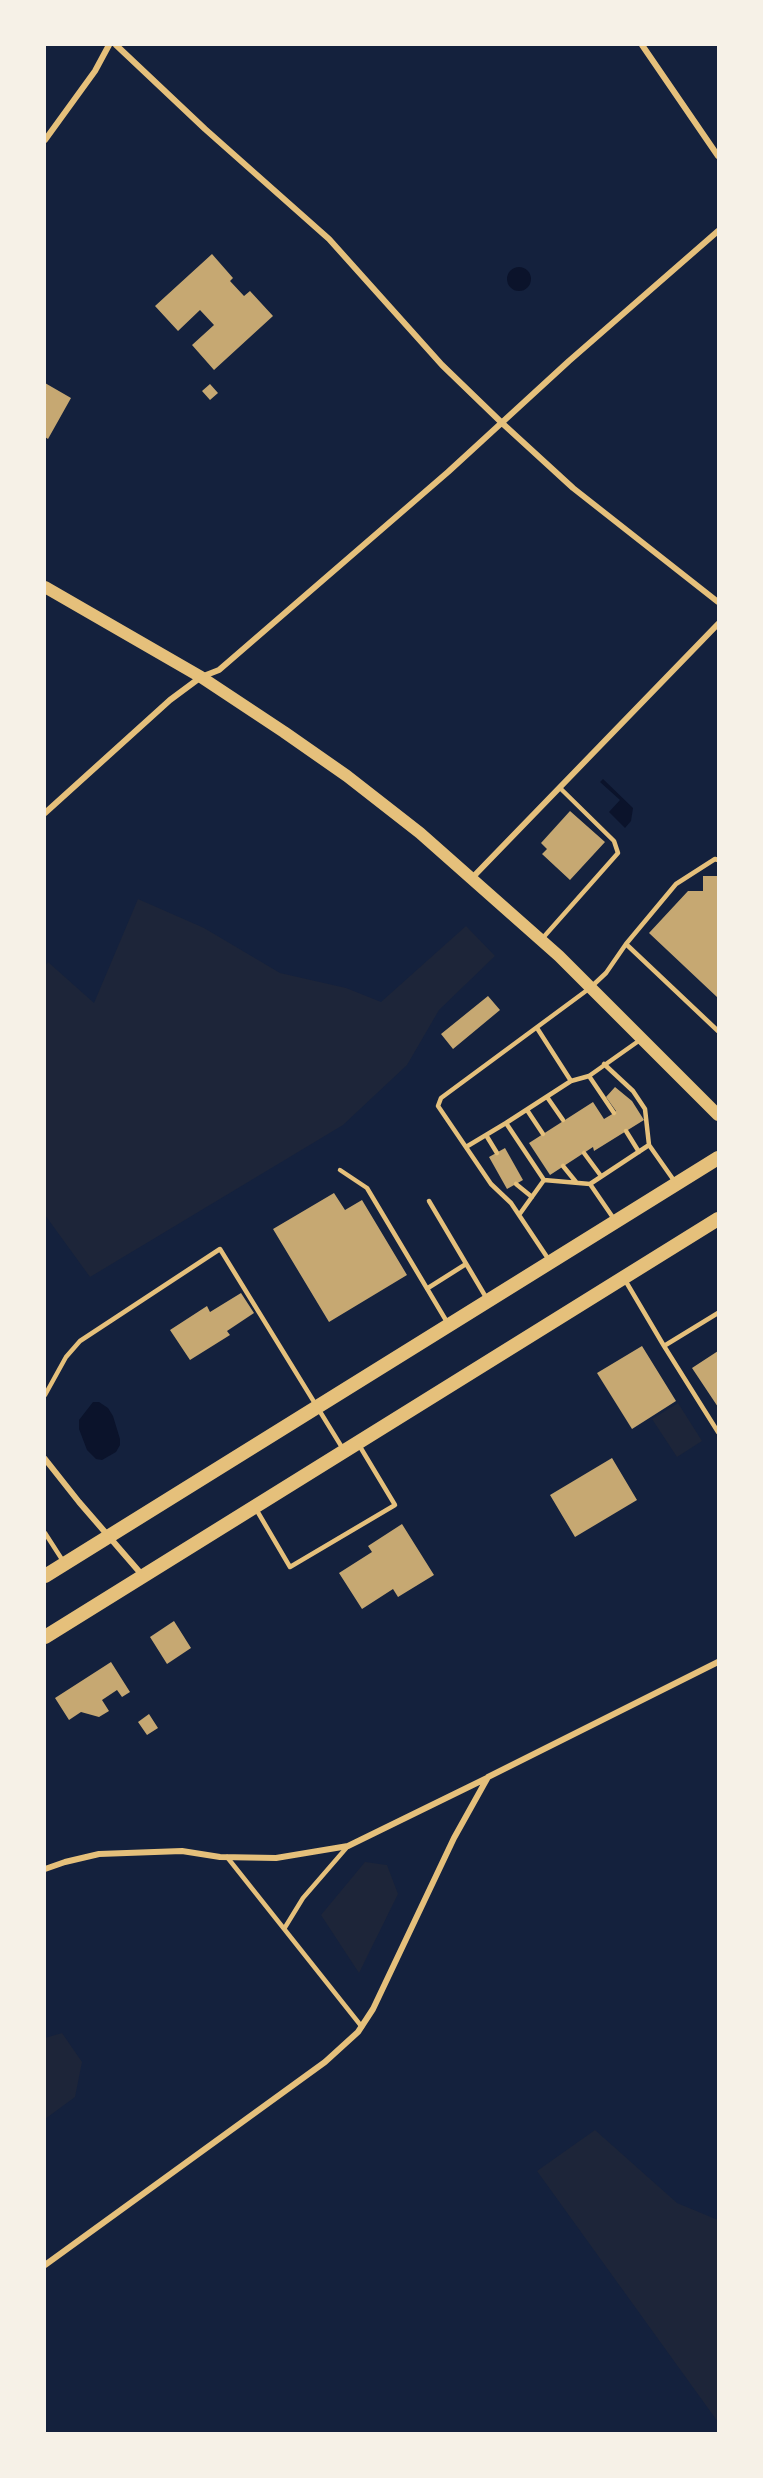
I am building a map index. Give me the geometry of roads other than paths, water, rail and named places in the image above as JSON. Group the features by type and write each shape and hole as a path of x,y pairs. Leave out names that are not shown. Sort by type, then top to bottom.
{"main road":[{"path":"45,587 201,677 347,776 420,833 540,940 718,1115"},
{"path":"45,1576 718,1158"},
{"path":"45,1637 718,1219"}],"street":[{"path":"45,140 95,70 109,45"},
{"path":"116,45 205,129 329,239 442,365 501,423 573,488 718,602"},
{"path":"642,45 718,156"},
{"path":"45,123 52,130"},
{"path":"45,813 170,700 201,677 219,670 718,231"},
{"path":"472,878 718,624"},
{"path":"45,1459 143,1576"},
{"path":"45,1869 99,1854 182,1851 227,1857 276,1858 348,1846 718,1662"},
{"path":"45,2265 343,2048 362,2027 373,2009 454,1838 488,1777"}],"lane":[{"path":"540,940 618,854 615,841 560,788"},
{"path":"550,1262 511,1203 490,1184 465,1147 438,1106 441,1098 590,988 606,972 676,884 716,859 718,860"},
{"path":"626,944 718,1031"},
{"path":"537,1028 571,1081"},
{"path":"465,1147 506,1124 571,1081 589,1076 642,1039"},
{"path":"604,1064 633,1091 645,1109 649,1145 676,1184"},
{"path":"589,1076 614,1113"},
{"path":"547,1096 563,1120"},
{"path":"527,1110 543,1134"},
{"path":"506,1124 544,1180"},
{"path":"626,1131 639,1152"},
{"path":"486,1136 496,1153"},
{"path":"544,1180 590,1184 649,1145"},
{"path":"584,1153 601,1176"},
{"path":"563,1166 576,1182"},
{"path":"340,1170 367,1188 449,1325"},
{"path":"519,1215 544,1180"},
{"path":"516,1184 532,1197"},
{"path":"590,1184 616,1222"},
{"path":"429,1200 489,1301"},
{"path":"45,1395 66,1357 80,1341 220,1250 344,1451"},
{"path":"428,1288 466,1264"},
{"path":"624,1278 718,1432"},
{"path":"664,1346 718,1314"},
{"path":"255,1507 290,1567 395,1505 358,1443"},
{"path":"45,1533 65,1564"},
{"path":"284,1929 303,1898 348,1846"},
{"path":"227,1857 362,2027"}]}
